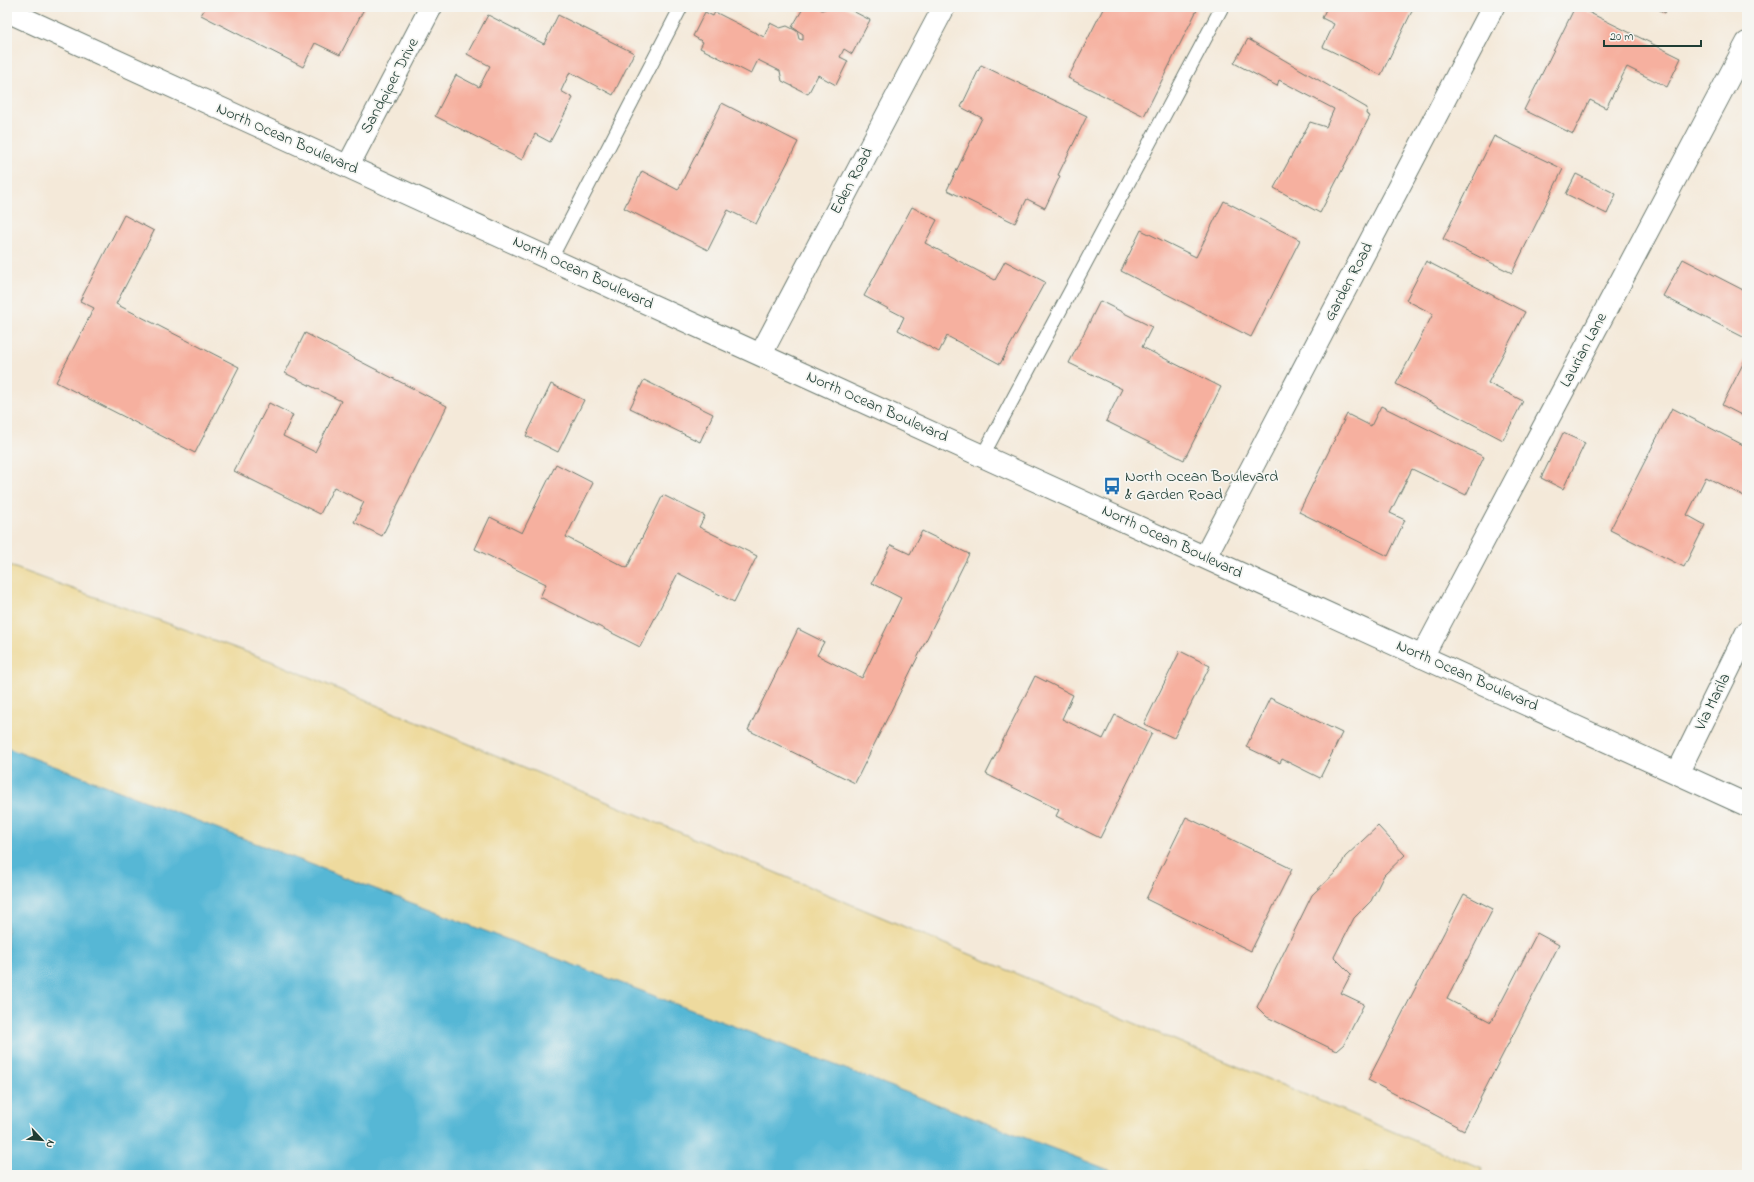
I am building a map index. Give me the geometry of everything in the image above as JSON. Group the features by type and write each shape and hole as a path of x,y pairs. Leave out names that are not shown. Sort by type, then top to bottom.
{"street":[{"name":"Sandpiper Drive","path":"348,166 431,7"},
{"name":"Eden Road","path":"761,354 944,7"},
{"name":"Garden Road","path":"1205,557 1493,7"},
{"name":"North Ocean Boulevard","path":"7,11 983,455 1422,657 1678,772 1747,805"},
{"name":"Laurian Lane","path":"1422,657 1747,43"},
{"name":"Via Marila","path":"1678,772 1747,632"}],"lane":[{"path":"551,258 681,7"},
{"path":"983,455 1222,7"}],"sand":[{"path":"7,565 271,661 1482,1169 1479,1175 1122,1175 7,748"}],"water":[{"path":"7,748 1122,1175 7,1175"}],"building":[{"path":"206,7 365,7 340,55 315,43 303,67 201,15"},
{"path":"804,7 817,7 822,10 830,7 845,7 870,20 852,54 844,49 840,57 848,61 836,85 818,75 808,94 782,81 780,71 758,60 751,74 700,48 703,42 693,36 705,12 713,16 715,12 764,37 770,23 780,28 787,26 797,31 799,39 803,40 803,34 792,27"},
{"path":"1104,7 1191,7 1197,10 1144,116 1068,78"},
{"path":"1327,7 1414,7 1381,75 1323,47 1334,24 1322,18"},
{"path":"1575,7 1578,7 1681,58 1667,87 1627,67 1606,108 1590,100 1573,134 1524,110"},
{"path":"1654,7 1668,7 1665,13"},
{"path":"488,15 544,44 558,15 634,53 613,95 570,72 561,91 573,98 550,142 535,134 522,160 435,116 456,75 479,87 490,66 467,54"},
{"path":"1248,39 1367,108 1366,114 1370,116 1320,213 1274,188 1310,122 1326,127 1334,109 1279,80 1277,86 1234,63"},
{"path":"981,65 1087,116 1058,175 1060,176 1045,208 1027,199 1015,223 947,190 982,118 961,107"},
{"path":"722,103 798,142 756,224 728,210 708,250 624,208 642,171 678,190"},
{"path":"1494,136 1563,169 1512,273 1443,239"},
{"path":"1576,174 1616,194 1607,214 1566,194"},
{"path":"1224,201 1300,240 1251,337 1121,271 1141,230 1196,257"},
{"path":"912,207 937,220 925,243 995,280 1005,261 1045,282 1000,364 947,336 939,352 898,330 904,317 864,296"},
{"path":"124,215 154,231 116,304 239,367 195,453 56,382 94,308 80,301"},
{"path":"1683,259 1747,292 1747,339 1663,296"},
{"path":"1426,261 1525,312 1488,383 1523,401 1503,440 1396,384 1433,314 1406,300"},
{"path":"1100,301 1152,327 1142,347 1221,387 1184,460 1106,421 1122,389 1069,363"},
{"path":"305,333 447,406 382,536 354,522 364,502 334,487 320,514 234,471 269,403 293,415 283,436 315,452 341,401 285,373"},
{"path":"1747,356 1747,418 1722,405"},
{"path":"644,380 713,414 700,442 630,408"},
{"path":"551,384 584,400 558,452 526,436"},
{"path":"1381,406 1484,457 1466,495 1412,469 1390,513 1405,520 1388,556 1299,512 1347,414 1371,426"},
{"path":"1672,408 1747,447 1747,498 1706,477 1687,515 1705,525 1684,567 1610,530"},
{"path":"1563,433 1585,443 1563,489 1541,478"},
{"path":"556,464 593,483 566,537 627,568 663,495 705,516 699,527 757,556 734,602 678,573 640,647 540,597 546,584 475,549 490,517 522,533"},
{"path":"922,531 969,554 855,783 748,730 798,629 824,642 817,655 862,678 901,598 872,583 891,545 910,554"},
{"path":"1180,651 1210,666 1174,738 1144,724"},
{"path":"1035,676 1073,695 1062,719 1103,739 1115,715 1152,733 1100,838 1056,816 1059,810 986,774"},
{"path":"1270,698 1342,733 1320,778 1282,759 1280,763 1246,747"},
{"path":"1186,817 1292,869 1251,951 1146,899"},
{"path":"1378,826 1405,855 1384,875 1371,901 1354,918 1334,957 1351,974 1341,993 1364,1004 1344,1044 1336,1051 1267,1017 1257,1007 1312,895 1339,869 1345,857"},
{"path":"1464,894 1493,909 1447,999 1491,1022 1537,933 1559,945 1464,1130 1368,1080"}],"place":[{"name":"North Ocean Boulevard & Garden Road","path":"1112,486"}]}
